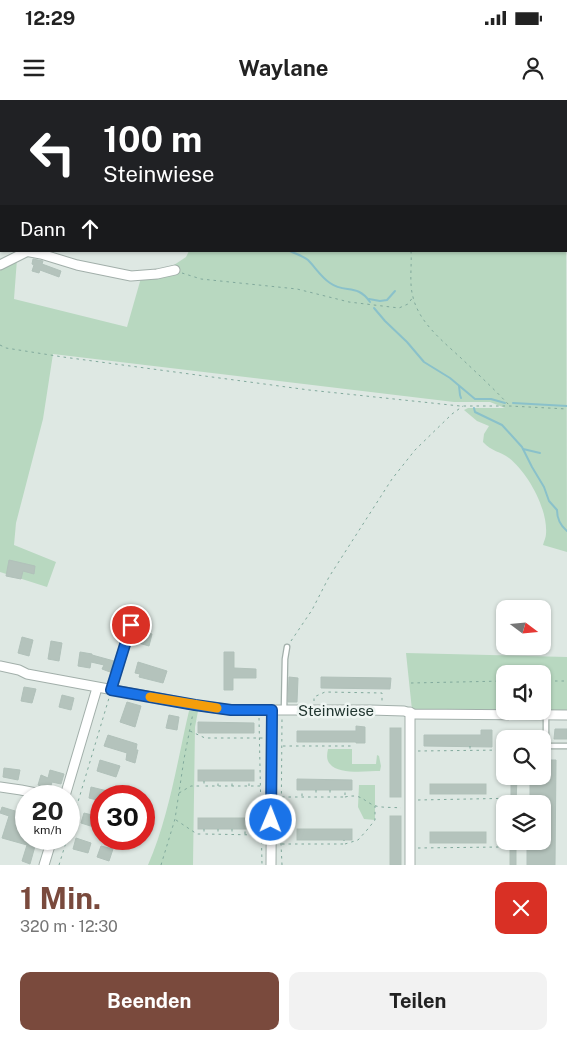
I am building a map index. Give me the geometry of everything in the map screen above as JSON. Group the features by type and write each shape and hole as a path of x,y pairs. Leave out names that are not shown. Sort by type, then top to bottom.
{"street":[{"path":"0,265 24,252"},
{"path":"31,252 131,276 175,270"},
{"path":"111,690 131,625"},
{"name":"Steinwiese","path":"0,666 28,674 97,688 231,710 272,710 283,712 314,709 404,710 414,714 496,714"},
{"path":"68,785 97,688"},
{"path":"271,865 272,710"},
{"path":"410,712 410,865"},
{"name":"Steinwiese","path":"551,714 567,714"},
{"path":"0,787 15,789"},
{"path":"44,865 49,850"}],"lane":[{"path":"283,712 287,647"},
{"path":"546,720 546,746 567,746"}],"path":[{"path":"411,252 411,282 413,297 418,311 434,331 510,406"},
{"path":"175,270 201,279 297,289 349,302 399,308 408,304 413,297"},
{"path":"0,345 6,348 63,357 299,388 463,406 567,409"},
{"path":"287,647 312,610 329,577 392,479 415,450 452,414 463,406"},
{"path":"411,683 496,681"},
{"path":"551,681 567,681"},
{"path":"354,688 354,693"},
{"path":"368,688 368,693"},
{"path":"382,688 382,710"},
{"path":"80,795 111,690"},
{"path":"314,709 314,697 325,692 382,693"},
{"path":"161,865 176,819 195,705"},
{"path":"259,711 262,865"},
{"path":"282,865 283,712"},
{"path":"190,731 205,738 259,738 282,746 354,746"},
{"path":"205,733 205,738"},
{"path":"218,738 219,733"},
{"path":"232,733 232,738"},
{"path":"246,733 246,738"},
{"path":"429,746 429,751"},
{"path":"442,746 442,751"},
{"path":"456,746 456,751"},
{"path":"470,746 470,751"},
{"path":"410,751 496,750"},
{"path":"204,781 204,786"},
{"path":"218,781 218,786"},
{"path":"232,781 232,786"},
{"path":"249,781 249,786"},
{"path":"179,793 191,786 272,786"},
{"path":"302,790 302,797"},
{"path":"316,790 316,797"},
{"path":"330,790 330,797"},
{"path":"345,790 345,797"},
{"path":"434,794 434,799"},
{"path":"448,794 448,799"},
{"path":"462,794 462,799"},
{"path":"476,794 476,799"},
{"path":"272,797 357,796 375,806 398,808"},
{"path":"410,800 496,799"},
{"path":"281,844 344,844 358,840 375,820 375,806"},
{"path":"176,819 198,834 262,835"},
{"path":"204,829 204,834"},
{"path":"218,829 218,834"},
{"path":"232,829 232,834"},
{"path":"245,829 245,834"},
{"path":"435,843 435,848"},
{"path":"449,843 449,848"},
{"path":"463,843 463,848"},
{"path":"477,843 477,848"},
{"path":"410,848 496,847"},
{"path":"59,865 64,850"}],"green space":[{"path":"188,252 566,252 567,552 543,545 546,534 544,514 530,482 509,458 483,442 484,434 489,426 477,421 464,410 468,408 505,408 490,402 454,402 53,354 43,419 16,523 14,545 56,562 47,587 0,572 0,267 17,259 14,299 127,327 141,278 172,273 174,265 186,257"},
{"path":"406,653 567,657 567,712 551,711 551,665 496,665 496,711 412,710"},
{"path":"189,711 198,711 195,727 193,865 148,865 162,828"},
{"path":"328,749 352,749 352,764 376,764 377,755 379,756 381,766 380,771 354,772 340,770 328,761"},
{"path":"359,785 375,785 375,820 364,819 358,807"}],"building":[{"path":"33,259 43,261 42,264 61,271 59,277 40,270 39,273 32,271"},
{"path":"9,560 35,566 34,574 23,571 21,579 6,576"},
{"path":"139,621 149,625 146,632 152,634 149,646 135,642 140,627 138,626"},
{"path":"22,637 33,640 29,656 18,653"},
{"path":"51,641 62,643 59,661 48,659"},
{"path":"80,652 114,661 110,672 102,669 104,665 91,662 90,668 78,666"},
{"path":"224,652 234,652 234,668 256,669 256,678 233,678 233,690 224,690"},
{"path":"138,662 167,671 163,683 139,677 140,674 135,673"},
{"path":"289,677 298,678 297,702 288,702"},
{"path":"321,677 391,678 390,689 321,688"},
{"path":"24,687 36,689 32,703 21,701"},
{"path":"62,695 74,698 71,710 59,707"},
{"path":"127,702 141,706 135,727 120,722"},
{"path":"169,715 179,717 177,730 166,728"},
{"path":"198,722 254,723 254,733 198,733"},
{"path":"356,726 365,727 365,743 297,742 297,731 356,731"},
{"path":"390,728 401,728 401,797 390,797"},
{"path":"555,729 567,729 567,739 554,739"},
{"path":"481,730 492,730 492,747 424,746 424,735 481,735"},
{"path":"108,735 137,744 136,750 138,750 135,763 126,760 127,753 104,746"},
{"path":"100,760 120,766 116,777 97,771"},
{"path":"551,760 556,760 555,865 527,865 527,850 551,850 551,795 530,795 530,785 551,785"},
{"path":"4,768 20,770 18,780 3,777"},
{"path":"50,770 64,774 61,784 52,782 51,785 38,785 41,775 48,778"},
{"path":"198,770 254,770 254,781 198,781"},
{"path":"297,779 352,780 352,790 297,790"},
{"path":"430,784 486,784 486,794 430,794"},
{"path":"511,785 517,785 516,795 511,795"},
{"path":"2,807 15,811 15,842 2,838 9,816 0,813"},
{"path":"84,813 90,814 90,826 81,823"},
{"path":"390,816 401,816 401,865 390,865"},
{"path":"198,818 254,818 254,829 198,829"},
{"path":"297,829 352,829 352,840 297,840"},
{"path":"430,832 486,832 486,843 430,843"},
{"path":"80,839 90,843 88,853 77,850 80,850"},
{"path":"25,850 34,850 30,864 22,861"},
{"path":"100,850 113,850 109,861 97,857"},
{"path":"510,850 516,850 516,865 510,865"}],"waterway":[{"path":"292,252 308,260 330,283 341,288 356,291 365,296 370,302"},
{"path":"369,299 387,300 395,291"},
{"path":"374,308 424,362 450,378 475,399 491,399 505,403"},
{"path":"459,386 461,398"},
{"path":"513,403 567,406"},
{"path":"474,408 475,412 502,425 522,447 544,487 549,501 557,510 560,522 567,531"},
{"path":"523,449 540,453"}],"slow traffic":[{"path":"150,697 217,708"}],"route":[{"path":"131,625 111,690 231,710 272,710 271,820"}]}
